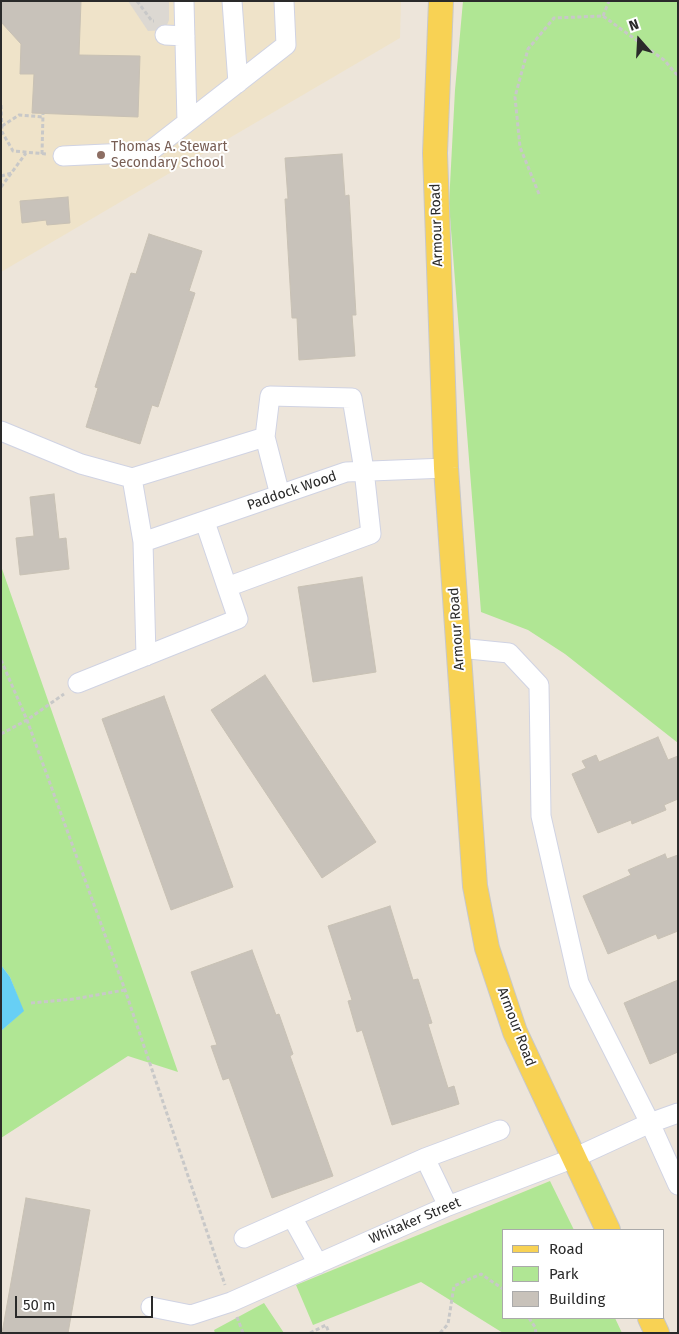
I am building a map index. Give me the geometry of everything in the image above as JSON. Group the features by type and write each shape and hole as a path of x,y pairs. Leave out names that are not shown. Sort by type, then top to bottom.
{"main road":[{"name":"Armour Road","path":"441,1 435,153 446,468 475,886 487,948 514,1032 608,1229"},
{"path":"650,1319 657,1333"}],"street":[{"path":"184,1 187,122"},
{"path":"232,1 238,83"},
{"path":"63,156 148,152 286,45 284,1"},
{"path":"161,28 185,36"},
{"path":"227,587 371,534 364,470 352,398 270,396 265,437 280,496"},
{"path":"1,431 81,464 132,478 265,437"},
{"name":"Paddock Wood","path":"143,542 346,472 446,468"},
{"path":"132,478 143,542 146,656"},
{"path":"78,683 238,619 205,522"},
{"path":"459,648 509,653 539,685 542,816 579,983 650,1123 678,1185"},
{"name":"Whitaker Street","path":"151,1307 190,1315 231,1302 448,1206 574,1158 650,1123 678,1113"},
{"path":"244,1238 425,1158 500,1130"},
{"path":"425,1158 448,1206"},
{"path":"292,1217 318,1264"}],"path":[{"path":"137,1 152,21 161,28"},
{"path":"603,16 609,1"},
{"path":"538,194 520,147 515,96 528,49 554,18 603,16 664,60 678,76"},
{"path":"1,106 2,132 12,151 63,156"},
{"path":"2,126 19,116 43,115 42,154"},
{"path":"1,187 27,152"},
{"path":"1,176 12,173"},
{"path":"1,660 27,720 125,990 231,1302"},
{"path":"1,734 27,720 78,683"},
{"path":"31,1003 74,999 125,990"},
{"path":"440,1333 448,1324 454,1286 481,1274 502,1288"},
{"path":"530,1319 535,1327 536,1333"},
{"path":"310,1333 326,1325 329,1333"}],"shaded area":[{"name":"Thomas A. Stewart Secondary School","path":"1,1 401,1 400,38 1,272"},
{"path":"128,1 169,1 169,20 165,30 148,31"}],"green space":[{"path":"463,1 678,1 678,743 565,654 528,630 481,612 449,204 455,90"},
{"path":"1,566 178,1072 128,1056 1,1138 1,1031 23,1011 10,977 1,965"},
{"path":"550,1181 574,1229 502,1229 502,1319 615,1319 622,1333 503,1333 421,1282 313,1325 296,1285"},
{"path":"264,1303 284,1333 215,1333 214,1330"}],"water":[{"path":"1,965 10,977 24,1011 1,1031"}],"building":[{"path":"1,1 81,1 79,55 140,56 138,117 32,113 34,74 20,74 21,44 1,22"},
{"path":"342,154 345,196 349,195 356,315 352,315 355,356 299,360 297,318 292,318 285,199 288,199 285,158"},
{"path":"68,197 70,223 47,225 46,220 22,223 20,201"},
{"path":"149,234 202,251 189,291 195,293 158,407 152,405 140,444 86,427 98,388 95,387 131,273 136,274"},
{"path":"54,494 59,539 66,538 69,569 20,575 16,538 34,536 30,497"},
{"path":"362,577 376,672 313,682 298,587"},
{"path":"265,675 376,842 322,878 211,710"},
{"path":"164,696 233,887 171,910 102,719"},
{"path":"658,737 668,760 678,756 678,799 664,805 666,810 632,824 631,820 598,833 572,774 586,768 582,761 596,755 599,762"},
{"path":"665,854 667,859 678,855 678,931 658,939 656,934 608,954 583,896 631,875 628,870"},
{"path":"390,906 413,980 418,979 432,1023 428,1024 448,1088 454,1086 459,1104 392,1125 362,1030 357,1032 348,1001 352,1000 328,926"},
{"path":"252,950 276,1015 279,1014 293,1054 290,1056 333,1176 272,1198 229,1078 223,1080 211,1046 217,1045 191,972"},
{"path":"678,980 678,1052 650,1064 624,1003"},
{"path":"26,1198 90,1210 68,1333 2,1333"}],"place":[{"name":"Thomas A. Stewart Secondary School","path":"101,155"}]}
